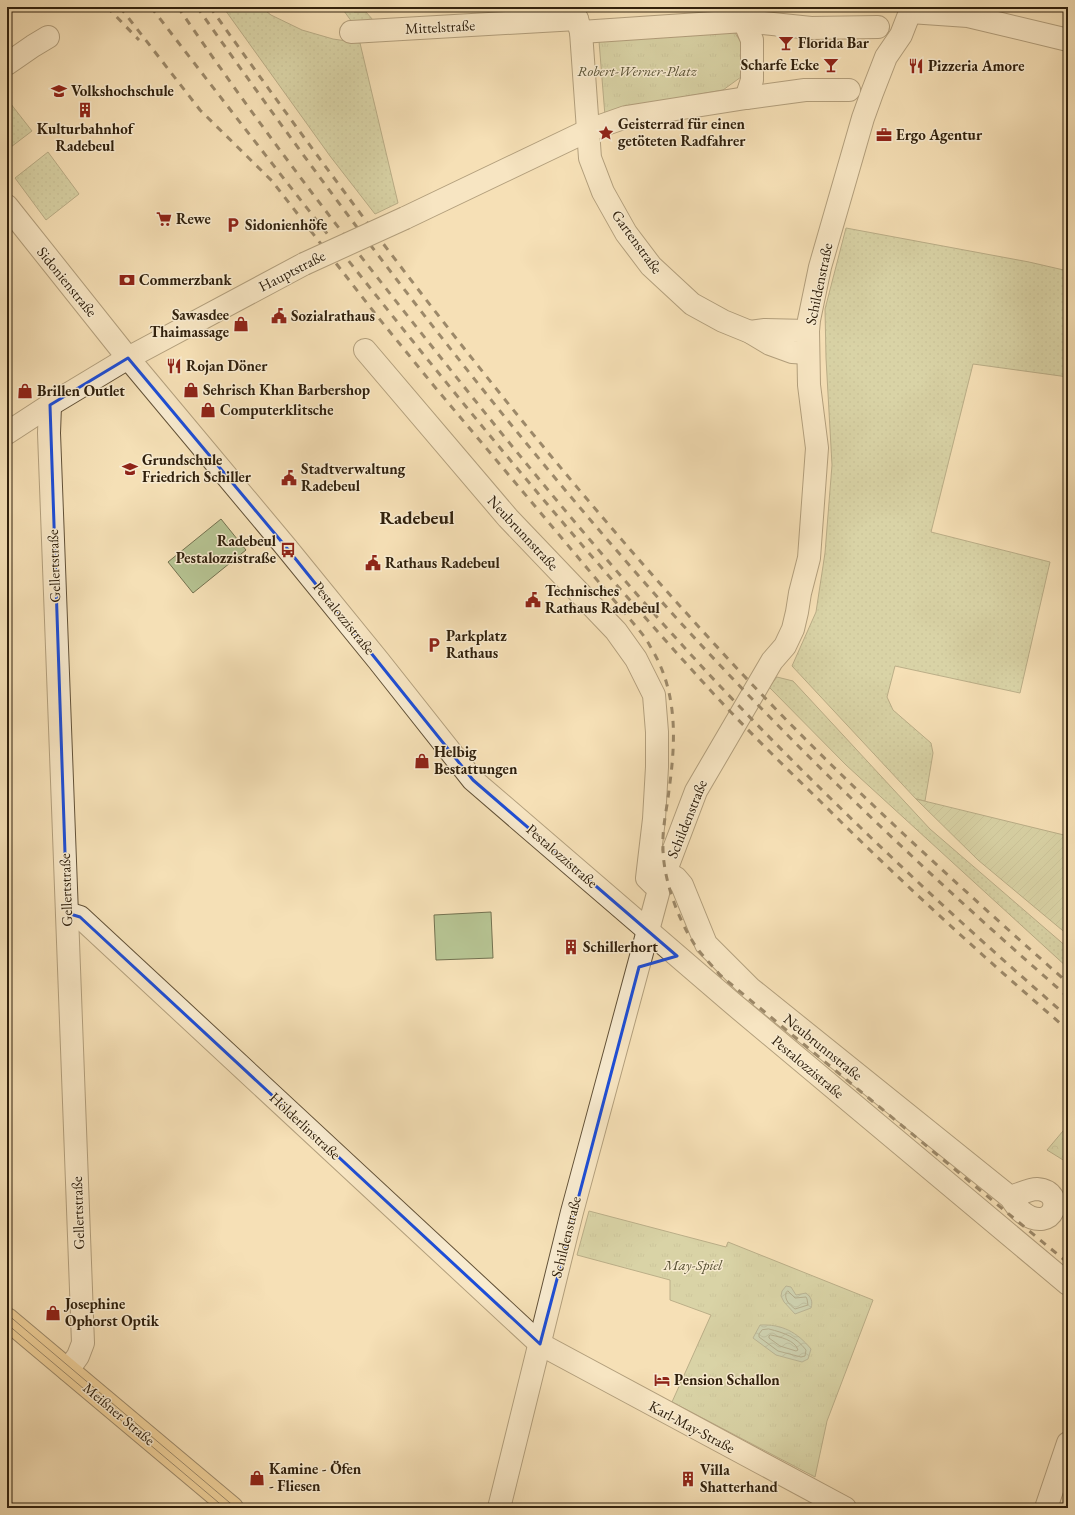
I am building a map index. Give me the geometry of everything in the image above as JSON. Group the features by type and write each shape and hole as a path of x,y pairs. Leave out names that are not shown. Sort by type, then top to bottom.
{"main road":[{"name":"Meißner Straße","path":"7,1319 232,1508"}],"street":[{"path":"910,9 968,16 1068,40"},
{"name":"Schildenstraße","path":"499,1508 572,1212 663,879 696,791 772,661 785,646 793,629 798,612 800,593 809,558 817,448 809,385 809,320 820,267 863,118 886,57 901,35 910,9"},
{"path":"849,90 805,90 746,98 626,117 589,130 576,20 744,21 811,28 878,27"},
{"name":"Mittelstraße","path":"351,32 576,20"},
{"path":"744,21 752,40 752,80 746,98"},
{"path":"7,64 48,37"},
{"name":"Gartenstraße","path":"589,130 590,158 603,192 626,232 651,266 692,304 723,322 750,332 770,344 792,352 808,353"},
{"name":"Hauptstraße","path":"7,433 128,358 304,264 405,218 589,130"},
{"name":"Sidonienstraße","path":"7,206 128,358"},
{"name":"Gartenstraße","path":"750,332 765,330 808,331"},
{"name":"Neubrunnstraße","path":"365,350 508,518 616,631 636,659 654,696 657,732 657,767 654,819 647,878 653,884 663,879 676,878 682,885 706,944 750,988 1010,1197"},
{"name":"Pestalozzistraße","path":"128,358 286,547 473,780 730,1002 1068,1284"},
{"name":"Gellertstraße","path":"50,405 49,433 83,1343 78,1356 68,1370"},
{"name":"Hölderlinstraße","path":"67,912 80,917 540,1344"},
{"path":"639,967 677,956"},
{"name":"Karl-May-Straße","path":"540,1344 845,1508"},
{"path":"1046,1508 1068,1443"}],"highlighted area":[{"path":"128,358 286,547 473,780 677,956 639,967 540,1344 80,917 67,913 50,405"}],"green space":[{"path":"223,7 261,7 271,15 302,30 333,39 360,43 398,203 375,214 330,156"},
{"path":"341,7 349,7 354,12 366,12 373,20 352,22"},
{"name":"Robert-Werner-Platz","path":"712,29 735,33 743,45 741,77 723,90 643,104 605,116 599,41"},
{"path":"7,99 32,131 7,150"},
{"path":"48,152 79,194 46,220 15,178"},
{"path":"846,228 1029,262 1068,271 1068,377 973,364 931,532 1050,562 1020,693 895,666 887,697 893,710 931,743 933,753 925,801 916,799 792,666 816,612 825,553 832,465 825,309"},
{"path":"221,519 246,550 193,593 168,562"},
{"path":"777,677 793,681 930,829 1068,948 1068,968 846,765 769,687"},
{"path":"916,799 1068,836 1068,935 978,860"},
{"path":"491,912 493,958 436,960 434,915"},
{"path":"1068,1125 1068,1163 1047,1150"},
{"name":"May-Spiel","path":"589,1211 726,1247 728,1242 873,1300 827,1421 815,1477 672,1402 711,1315 670,1300 670,1280 577,1255"}],"water":[{"path":"786,1286 791,1287 796,1295 806,1293 812,1301 811,1308 795,1314 784,1302 781,1296 782,1291"},
{"path":"760,1325 775,1326 795,1334 811,1349 808,1359 802,1362 776,1355 753,1338"}],"tram line":[{"path":"7,1314 236,1508"},
{"path":"7,1324 225,1508"}],"railway":[{"path":"107,7 139,40"},
{"path":"120,7 200,110 272,181 377,316 434,386 647,640 666,680 673,716 673,753 663,841 665,871 676,909 687,932 699,951 720,975 1068,1263"},
{"path":"151,7 424,356 638,610 712,692 765,747 910,888 1068,1030"},
{"path":"178,7 269,136 365,261 535,474 607,560 681,644 761,729 846,814 934,897 1068,1017"},
{"path":"197,7 299,149 403,288 567,493 624,559 729,674 838,786 894,840 1068,997"},
{"path":"210,7 333,177 460,343 525,425 661,584 731,662 812,746 938,866 1068,983"}],"place":[{"name":"Florida Bar","path":"786,43"},
{"name":"Scharfe Ecke","path":"831,65"},
{"name":"Pizzeria Amore","path":"916,66"},
{"name":"Volkshochschule","path":"59,91"},
{"name":"Kulturbahnhof Radebeul","path":"85,110"},
{"name":"Geisterrad für einen getöteten Radfahrer","path":"606,133"},
{"name":"Ergo Agentur","path":"884,135"},
{"name":"Rewe","path":"164,219"},
{"name":"Sidonienhöfe","path":"233,225"},
{"name":"Commerzbank","path":"127,280"},
{"name":"Sozialrathaus","path":"279,316"},
{"name":"Sawasdee Thaimassage","path":"241,324"},
{"name":"Rojan Döner","path":"174,366"},
{"name":"Sehrisch Khan Barbershop","path":"191,390"},
{"name":"Brillen Outlet","path":"25,391"},
{"name":"Computerklitsche","path":"208,410"},
{"name":"Grundschule Friedrich Schiller","path":"130,469"},
{"name":"Stadtverwaltung Radebeul","path":"289,478"},
{"name":"Radebeul Pestalozzistraße","path":"288,550"},
{"name":"Rathaus Radebeul","path":"373,563"},
{"name":"Technisches Rathaus Radebeul","path":"533,600"},
{"name":"Parkplatz Rathaus","path":"434,645"},
{"name":"Helbig Bestattungen","path":"422,761"},
{"name":"Schillerhort","path":"571,947"},
{"name":"Josephine Ophorst Optik","path":"53,1313"},
{"name":"Pension Schallon","path":"662,1380"},
{"name":"Kamine - Öfen - Fliesen","path":"257,1478"},
{"name":"Villa Shatterhand","path":"688,1479"}],"district":[{"name":"Radebeul","path":"417,517"}]}
